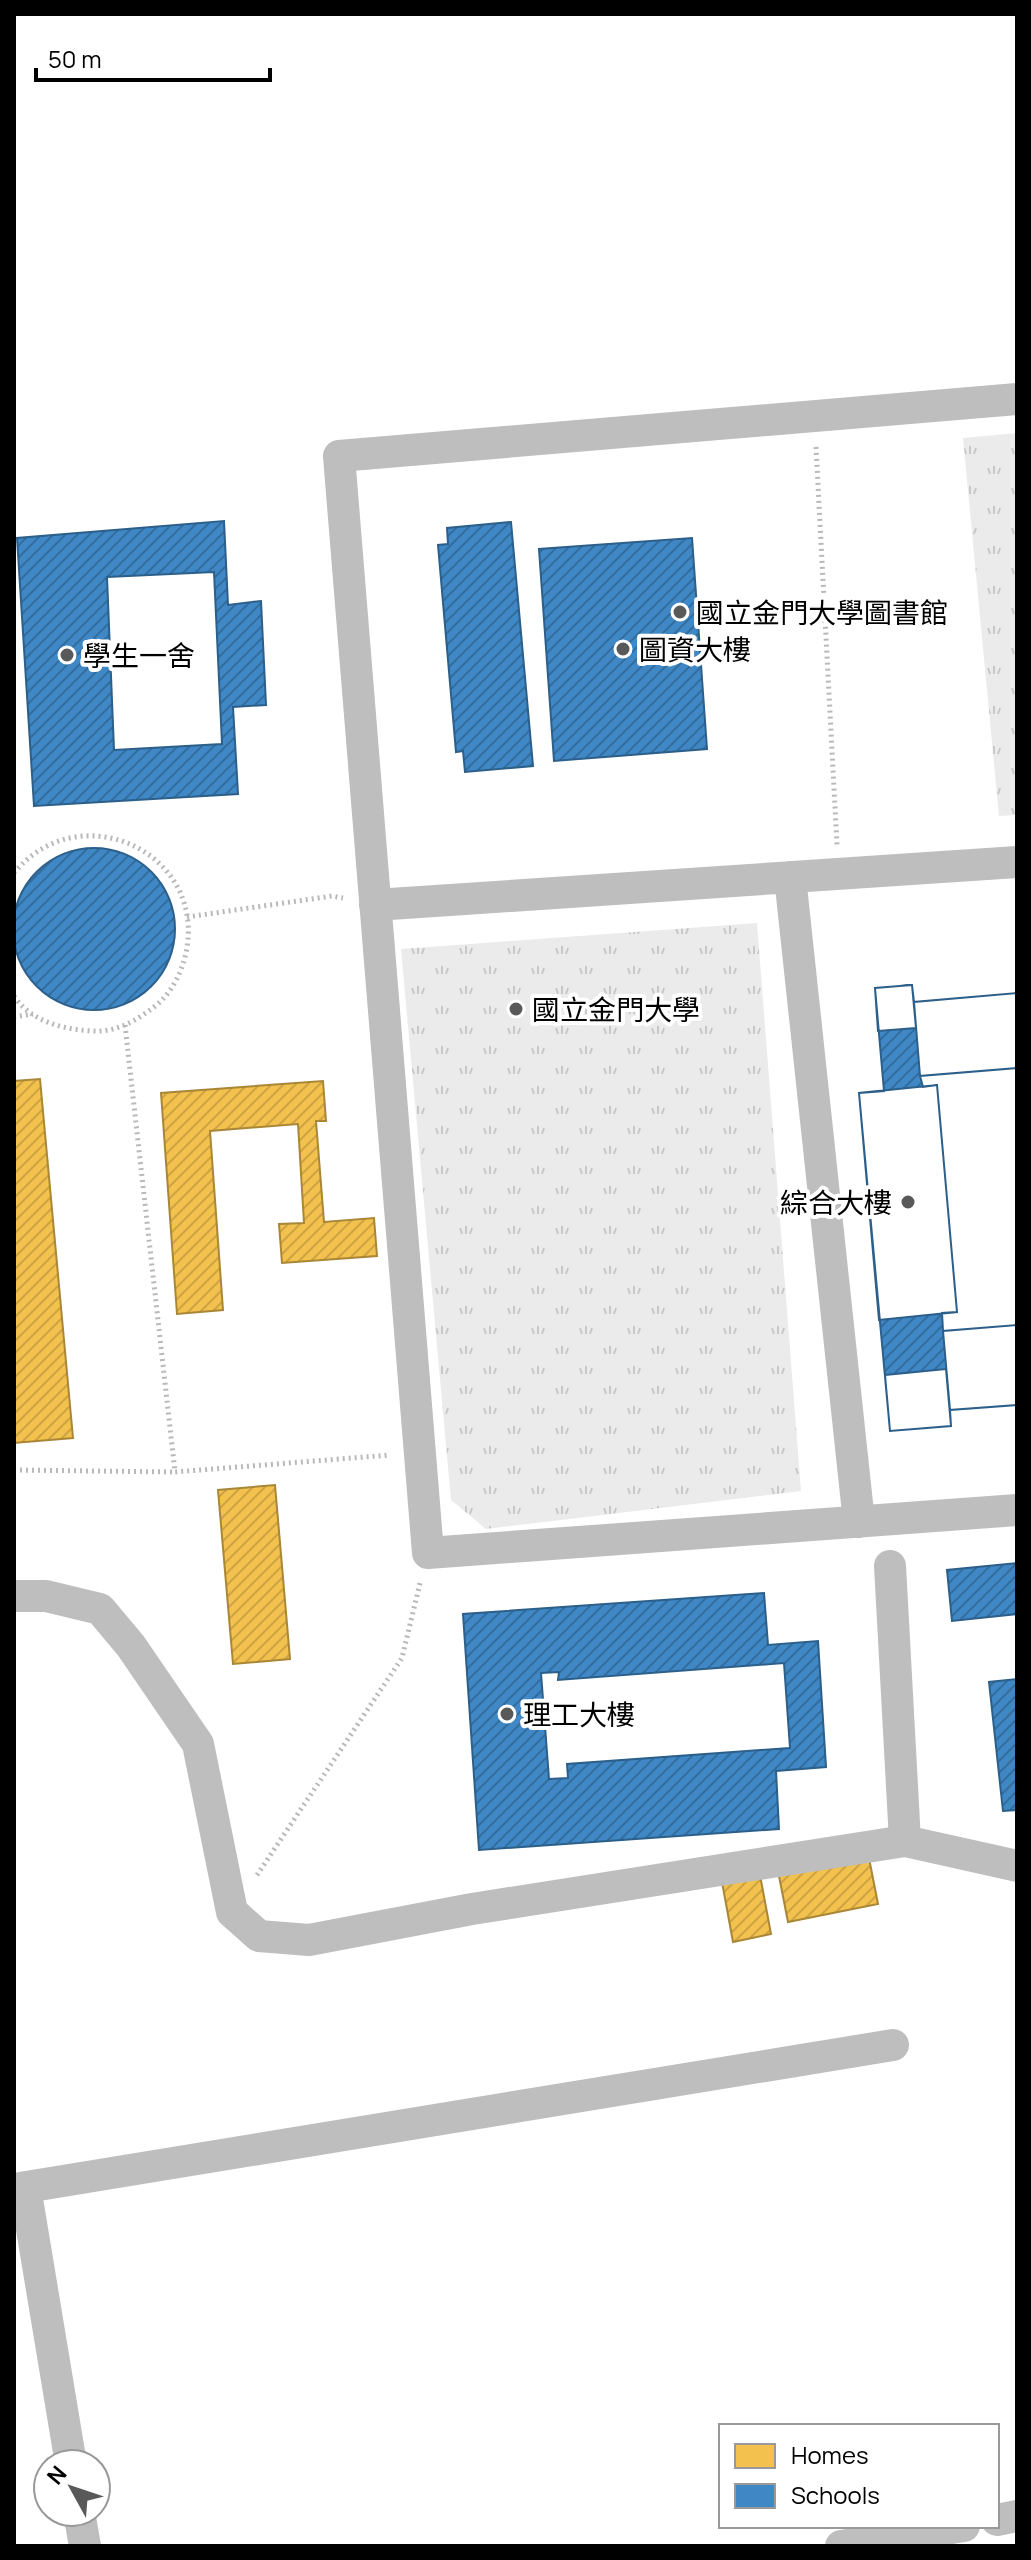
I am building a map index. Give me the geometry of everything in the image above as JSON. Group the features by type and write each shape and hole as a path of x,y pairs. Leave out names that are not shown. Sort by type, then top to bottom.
{"street":[{"path":"1017,399 339,456 428,1553 1017,1510"},
{"path":"375,905 1017,862"},
{"path":"790,877 859,1522"},
{"path":"890,1566 905,1841"},
{"path":"14,1596 46,1596 100,1609 131,1646 198,1744 232,1912 259,1936 309,1940 472,1909 905,1841 1017,1866"},
{"path":"68,2448 19,2188 893,2045"},
{"path":"841,2546 952,2528"}],"path":[{"path":"814,416 838,874"},
{"path":"14,873 24,860 50,844 80,835 114,837 146,851 171,875 186,905 189,939 181,973 162,1001 125,1025 102,1032 71,1031 42,1020 14,996"},
{"path":"187,917 332,896 375,905"},
{"path":"14,1017 34,1014"},
{"path":"125,1025 175,1472"},
{"path":"14,1470 175,1472 420,1452"},
{"path":"232,1912 402,1658 428,1553"}],"green space":[{"path":"1017,433 1017,815 999,816 963,438"},
{"path":"757,923 801,1491 486,1529 451,1500 401,949"}],"building: Homes":[{"path":"40,1079 73,1438 14,1443 14,1081"},
{"path":"323,1081 326,1121 316,1121 324,1222 374,1218 377,1256 282,1263 279,1224 304,1223 298,1124 210,1131 223,1310 177,1314 161,1093"},
{"path":"275,1485 290,1659 233,1664 218,1490"},
{"path":"868,1853 878,1904 788,1922 778,1871"},
{"path":"760,1875 771,1934 733,1942 722,1882"}],"building: Schools":[{"name":"學生一舍","path":"224,521 228,605 261,601 266,705 233,707 238,794 34,806 17,538","holes":["214,572 222,744 114,750 107,577"]},
{"path":"511,522 533,766 465,772 463,751 456,752 438,545 448,544 447,528"},
{"name":"圖資大樓","path":"692,538 707,749 554,761 539,549"},
{"path":"94,848 125,854 152,871 169,898 175,929 169,960 152,987 125,1004 94,1010 63,1004 36,987 19,960 13,929 19,898 36,871 63,854"},
{"name":"綜合大樓","path":"912,985 914,1002 1017,993 1017,1068 920,1076 923,1087 937,1085 957,1312 942,1313 943,1331 1017,1325 1017,1405 950,1410 951,1426 890,1431 859,1093 884,1091 875,988"},
{"path":"912,985 916,1028 878,1031 875,988"},
{"path":"1017,993 1017,1068 920,1076 914,1002"},
{"path":"937,1085 957,1312 879,1320 859,1093"},
{"path":"1017,1325 1017,1405 950,1410 943,1331"},
{"path":"946,1369 951,1426 890,1431 885,1375"},
{"path":"1017,1563 1017,1614 952,1621 947,1570"},
{"name":"理工大樓","path":"764,1593 768,1645 818,1641 826,1767 776,1771 779,1829 479,1850 463,1614","holes":["784,1663 790,1748 567,1764 568,1778 549,1779 541,1673 559,1672 558,1680"]},
{"path":"1017,1679 1017,1810 1003,1811 989,1682"}],"place":[{"name":"國立金門大學圖書館","path":"680,612"},
{"name":"圖資大樓","path":"623,649"},
{"name":"學生一舍","path":"67,655"},
{"name":"國立金門大學","path":"516,1009"},
{"name":"綜合大樓","path":"908,1202"},
{"name":"理工大樓","path":"507,1714"}]}
